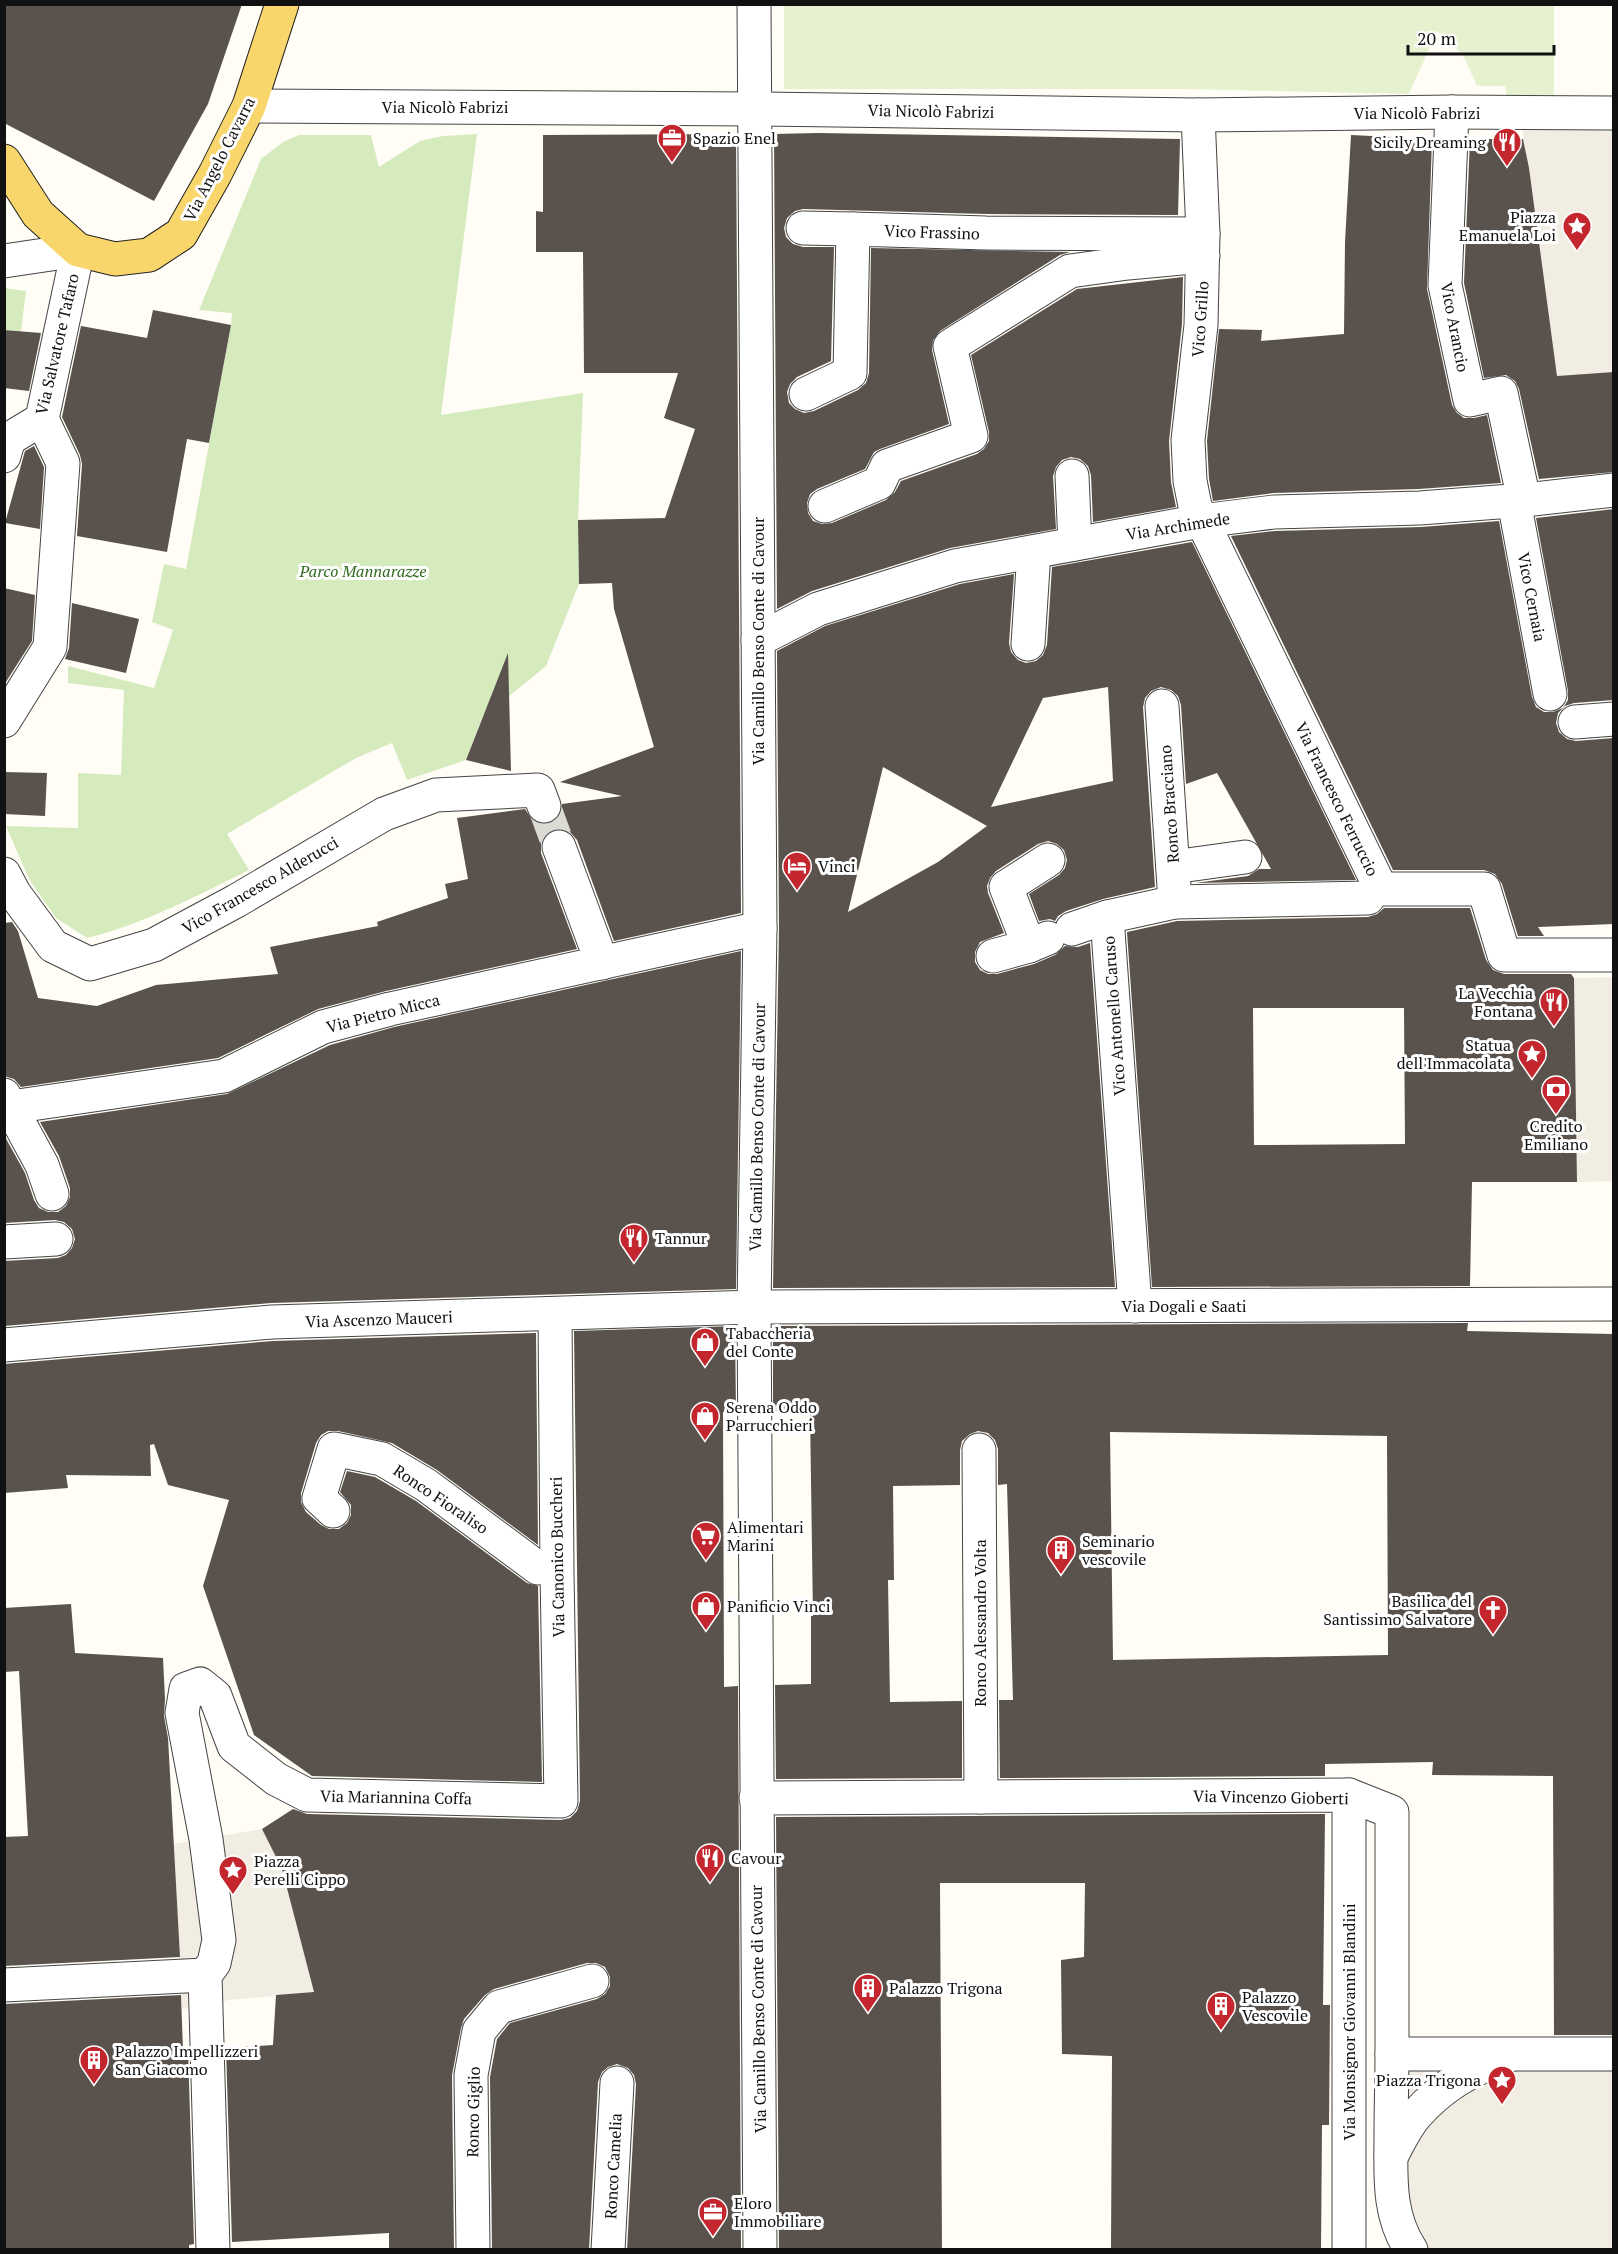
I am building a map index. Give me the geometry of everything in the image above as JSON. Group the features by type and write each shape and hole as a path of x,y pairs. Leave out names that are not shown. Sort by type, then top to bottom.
{"main road":[{"name":"Via Angelo Cavarra","path":"4,161 38,214 78,250 115,260 149,255 181,234 249,106 282,4"}],"street":[{"name":"Via Camillo Benso Conte di Cavour","path":"754,4 760,928 754,1307 760,2250"},
{"name":"Via Nicolò Fabrizi","path":"249,106 1198,115 1614,113"},
{"name":"Vico Arancio","path":"1452,112 1445,285 1470,400 1501,393 1519,501"},
{"name":"Vico Grillo","path":"1198,115 1203,245 1201,325 1188,440 1190,481 1195,506 1201,521"},
{"name":"Vico Frassino","path":"803,228 986,233 1203,245"},
{"path":"806,394 850,373 853,229"},
{"path":"825,506 879,483 887,466 971,436 950,346 1070,272 1128,263 1203,245"},
{"path":"4,261 78,250"},
{"name":"Via Salvatore Tafaro","path":"4,456 9,439 42,419 78,250"},
{"path":"4,722 50,647 63,463 42,419"},
{"path":"1071,476 1075,544"},
{"name":"Via Archimede","path":"758,640 818,609 955,566 1201,521 1274,512 1420,508 1519,501 1614,490"},
{"name":"Vico Cernaia","path":"1519,501 1550,694"},
{"name":"Via Francesco Ferruccio","path":"1201,521 1381,889 1484,889 1504,955 1614,955"},
{"path":"1028,645 1034,552"},
{"name":"Ronco Bracciano","path":"1162,706 1175,902"},
{"path":"1575,722 1614,719"},
{"name":"Vico Francesco Alderucci","path":"4,874 14,893 53,946 90,964 154,945 236,901 384,814 436,795 538,790 544,806"},
{"path":"559,846 602,963"},
{"path":"1173,867 1245,857"},
{"path":"1048,860 1006,887 1050,938"},
{"name":"Vico Antonello Caruso","path":"1135,1306 1107,917 1175,902 1368,898"},
{"path":"993,956 1107,917"},
{"name":"Via Pietro Micca","path":"8,1101 224,1076 323,1027 390,1009 760,928"},
{"path":"8,1101 42,1165 52,1194"},
{"path":"4,1242 56,1239"},
{"name":"Via Dogali e Saati","path":"754,1307 1614,1304"},
{"name":"Via Ascenzo Mauceri","path":"4,1344 272,1322 754,1307"},
{"name":"Via Canonico Buccheri","path":"555,1314 561,1801"},
{"name":"Ronco Fioraliso","path":"333,1511 319,1498 334,1449 382,1459 426,1485 538,1568"},
{"name":"Ronco Alessandro Volta","path":"979,1450 981,1797"},
{"name":"Via Mariannina Coffa","path":"197,1985 214,1963 219,1940 206,1839 182,1713 186,1689 200,1684 215,1696 234,1746 276,1779 307,1795 561,1801"},
{"name":"Via Vincenzo Gioberti","path":"756,1798 1349,1795 1392,1812 1392,2054"},
{"name":"Via Monsignor Giovanni Blandini","path":"1349,1795 1349,2250"},
{"name":"Ronco Giglio","path":"473,2250 471,2075 479,2031 499,2007 592,1981"},
{"path":"4,1985 197,1985 213,2250"},
{"path":"1411,2250 1404,2239 1395,2214 1390,2189 1392,2054 1614,2054"},
{"path":"1391,2157 1416,2115 1451,2084 1483,2065 1515,2054"},
{"name":"Ronco Camelia","path":"608,2250 617,2083"}],"green space":[{"path":"784,5 1554,5 1554,95 1507,96 1505,86 1477,86 1463,55 1437,31 1409,94 1182,89 784,89"},
{"name":"Parco Mannarazze","path":"477,134 441,415 583,393 578,520 579,584 546,666 482,718 466,760 407,780 392,743 356,758 227,834 249,870 149,917 87,938 56,918 29,879 6,826 78,828 78,773 121,775 124,690 68,683 68,666 154,688 173,630 152,622 164,564 186,569 231,325 232,313 199,310 261,159 283,142 299,135 371,135 379,167 420,141 443,136"},
{"path":"4,288 26,291 21,331 5,330"}],"shaded area":[{"name":"Piazza Emanuela Loi","path":"1520,112 1613,113 1613,372 1557,376"},
{"path":"1613,977 1613,1181 1577,1182 1574,978"},
{"name":"Piazza Perelli Cippo","path":"262,1829 282,1869 314,1992 229,2000 182,2009 174,1844"},
{"name":"Piazza Trigona","path":"1392,2054 1613,2054 1613,2249 1411,2249"}],"building":[{"path":"4,4 242,4 208,104 154,201 4,123"},
{"path":"736,134 741,913 614,941 577,840 570,832 553,829 544,836 541,853 577,949 386,991 318,1009 218,1058 21,1087 14,1079 4,1076 4,923 12,922 18,931 38,998 97,1006 156,985 278,974 270,947 378,926 377,922 448,898 445,884 468,879 457,818 525,809 533,821 542,825 550,824 559,817 562,804 622,796 560,782 654,747 614,609 612,583 579,584 578,520 665,518 695,429 664,418 678,373 584,373 583,252 536,252 536,211 543,212 543,135"},
{"path":"774,134 1180,139 1178,215 986,214 803,209 795,211 787,218 784,228 786,237 793,244 803,247 834,247 831,361 797,377 790,384 787,392 789,403 804,413 814,411 858,390 866,383 869,373 871,248 1070,252 1060,255 940,331 933,340 932,350 949,424 880,449 874,452 865,469 817,489 810,494 807,503 808,513 813,521 822,524 832,523 886,500 895,492 901,481 977,454 984,449 989,441 989,432 971,355 1077,289 1183,277 1182,324 1169,441 1171,482 1176,507 1093,522 1091,475 1088,466 1080,459 1071,457 1062,460 1053,476 1056,529 950,548 812,591 777,609"},
{"path":"1351,135 1432,139 1427,289 1452,405 1464,418 1487,415 1501,483 1419,489 1273,493 1213,501 1207,441 1219,329 1262,330 1261,341 1344,334 1345,242"},
{"path":"1470,139 1523,139 1529,168 1557,376 1614,372 1614,472 1539,479 1519,389 1515,381 1506,375 1484,378 1464,283"},
{"path":"153,310 231,325 209,443 187,439 167,552 77,536 82,464 62,417 81,326 147,338"},
{"path":"4,330 41,333 29,391 4,388"},
{"path":"34,446 44,467 40,529 5,523 25,451"},
{"path":"1614,509 1614,700 1574,703 1563,708 1568,700 1568,691 1536,518"},
{"path":"1499,521 1532,697 1536,707 1544,712 1553,712 1563,708 1558,713 1556,723 1559,732 1567,739 1576,741 1614,738 1614,924 1538,927 1544,936 1518,936 1502,884 1495,874 1484,870 1393,870 1231,536 1275,531 1421,527"},
{"path":"1192,542 1356,880 1195,883 1248,876 1259,869 1271,869 1217,773 1186,784 1181,705 1178,696 1171,690 1161,687 1151,691 1145,698 1143,707 1155,887 1103,899 1066,911 1055,921 1050,919 1039,921 1029,894 1059,875 1065,868 1067,860 1064,850 1057,844 1048,841 1038,844 996,871 990,878 987,886 988,893 1004,933 980,942 975,952 975,962 980,970 988,974 997,974 1034,964 1055,955 1065,946 1078,947 1090,943 1115,1287 773,1288 779,928 777,651 825,626 960,584 1014,574 1009,643 1011,652 1018,660 1026,663 1036,661 1043,655 1047,645 1052,567","holes":["1108,687 1113,781 991,807 1043,698","883,767 987,826 938,862 848,912"]},
{"path":"4,588 35,595 32,641 4,685"},
{"path":"72,603 139,619 126,673 65,659 69,648"},
{"path":"508,653 511,771 466,760"},
{"path":"4,772 47,773 45,816 4,814"},
{"path":"1384,908 1470,908 1486,960 1493,970 1504,974 1571,974 1574,978 1577,1182 1472,1182 1470,1286 1152,1287 1127,932 1177,921 1368,917","holes":["1253,1008 1404,1008 1405,1144 1254,1145"]},
{"path":"741,951 736,1289 271,1303 4,1326 4,1261 58,1258 66,1255 75,1239 72,1229 64,1222 55,1220 4,1223 4,1135 25,1173 39,1208 48,1212 58,1212 66,1206 70,1197 70,1188 59,1156 40,1122 227,1094 330,1045 394,1027"},
{"path":"1468,1323 1467,1331 1614,1334 1614,2035 1554,2035 1553,1776 1432,1775 1433,1762 1325,1764 1325,1776 1000,1778 999,1700 1013,1700 1007,1484 998,1485 998,1449 995,1440 988,1433 978,1431 962,1441 960,1485 893,1486 894,1580 888,1580 890,1702 962,1701 962,1778 776,1779 775,1685 811,1684 811,1616 813,1616 810,1412 773,1412 773,1326","holes":["1110,1432 1387,1436 1388,1655 1113,1660"]},
{"path":"735,1326 736,1412 723,1412 724,1687 738,1686 741,2250 627,2250 636,2084 634,2075 628,2068 617,2064 602,2072 598,2082 589,2250 492,2250 490,2077 497,2039 510,2023 597,1999 605,1994 610,1986 610,1977 605,1967 596,1963 587,1963 494,1989 485,1995 464,2019 452,2075 454,2250 389,2250 389,2233 232,2242 226,2048 273,2045 276,1995 314,1992 282,1869 262,1829 293,1809 307,1814 561,1820 570,1818 577,1811 580,1801 574,1331"},
{"path":"536,1333 538,1545 437,1470 392,1443 338,1431 328,1431 321,1435 316,1443 301,1493 301,1502 306,1512 321,1525 329,1529 339,1529 347,1523 351,1515 351,1505 340,1492 347,1471 375,1477 416,1501 527,1583 538,1586 542,1782 312,1776 254,1735 203,1586 229,1500 168,1485 154,1444 150,1445 151,1476 66,1475 68,1488 4,1493 4,1364 273,1341"},
{"path":"71,1604 75,1653 163,1658 164,1716 168,1738 180,1957 4,1966 4,1837 28,1836 19,1671 4,1672 4,1608"},
{"path":"1325,1814 1323,2005 1330,2005 1329,2125 1322,2125 1321,2250 1111,2250 1112,2056 1062,2054 1061,1960 1084,1957 1085,1883 940,1883 942,2250 779,2250 776,1817"},
{"name":"Palazzo Impellizzeri San Giacomo","path":"181,1995 183,2050 188,2050 194,2244 189,2245 189,2250 4,2250 4,2004"}],"tunnel":[{"path":"544,806 559,847"}],"place":[{"name":"Spazio Enel","path":"672,164"},
{"name":"Sicily Dreaming","path":"1507,168"},
{"name":"Piazza Emanuela Loi","path":"1577,252"},
{"name":"Vinci","path":"797,892"},
{"name":"La Vecchia Fontana","path":"1554,1028"},
{"name":"Statua dell'Immacolata","path":"1532,1080"},
{"name":"Credito Emiliano","path":"1556,1116"},
{"name":"Tannur","path":"634,1264"},
{"name":"Tabaccheria del Conte","path":"705,1368"},
{"name":"Serena Oddo Parrucchieri","path":"705,1442"},
{"name":"Alimentari Marini","path":"706,1562"},
{"name":"Seminario vescovile","path":"1061,1576"},
{"name":"Panificio Vinci","path":"706,1632"},
{"name":"Basilica del Santissimo Salvatore","path":"1493,1636"},
{"name":"Cavour","path":"710,1884"},
{"name":"Piazza Perelli Cippo","path":"233,1896"},
{"name":"Palazzo Trigona","path":"868,2014"},
{"name":"Palazzo Vescovile","path":"1221,2032"},
{"name":"Palazzo Impellizzeri San Giacomo","path":"94,2086"},
{"name":"Piazza Trigona","path":"1502,2106"},
{"name":"Eloro Immobiliare","path":"713,2238"}]}
